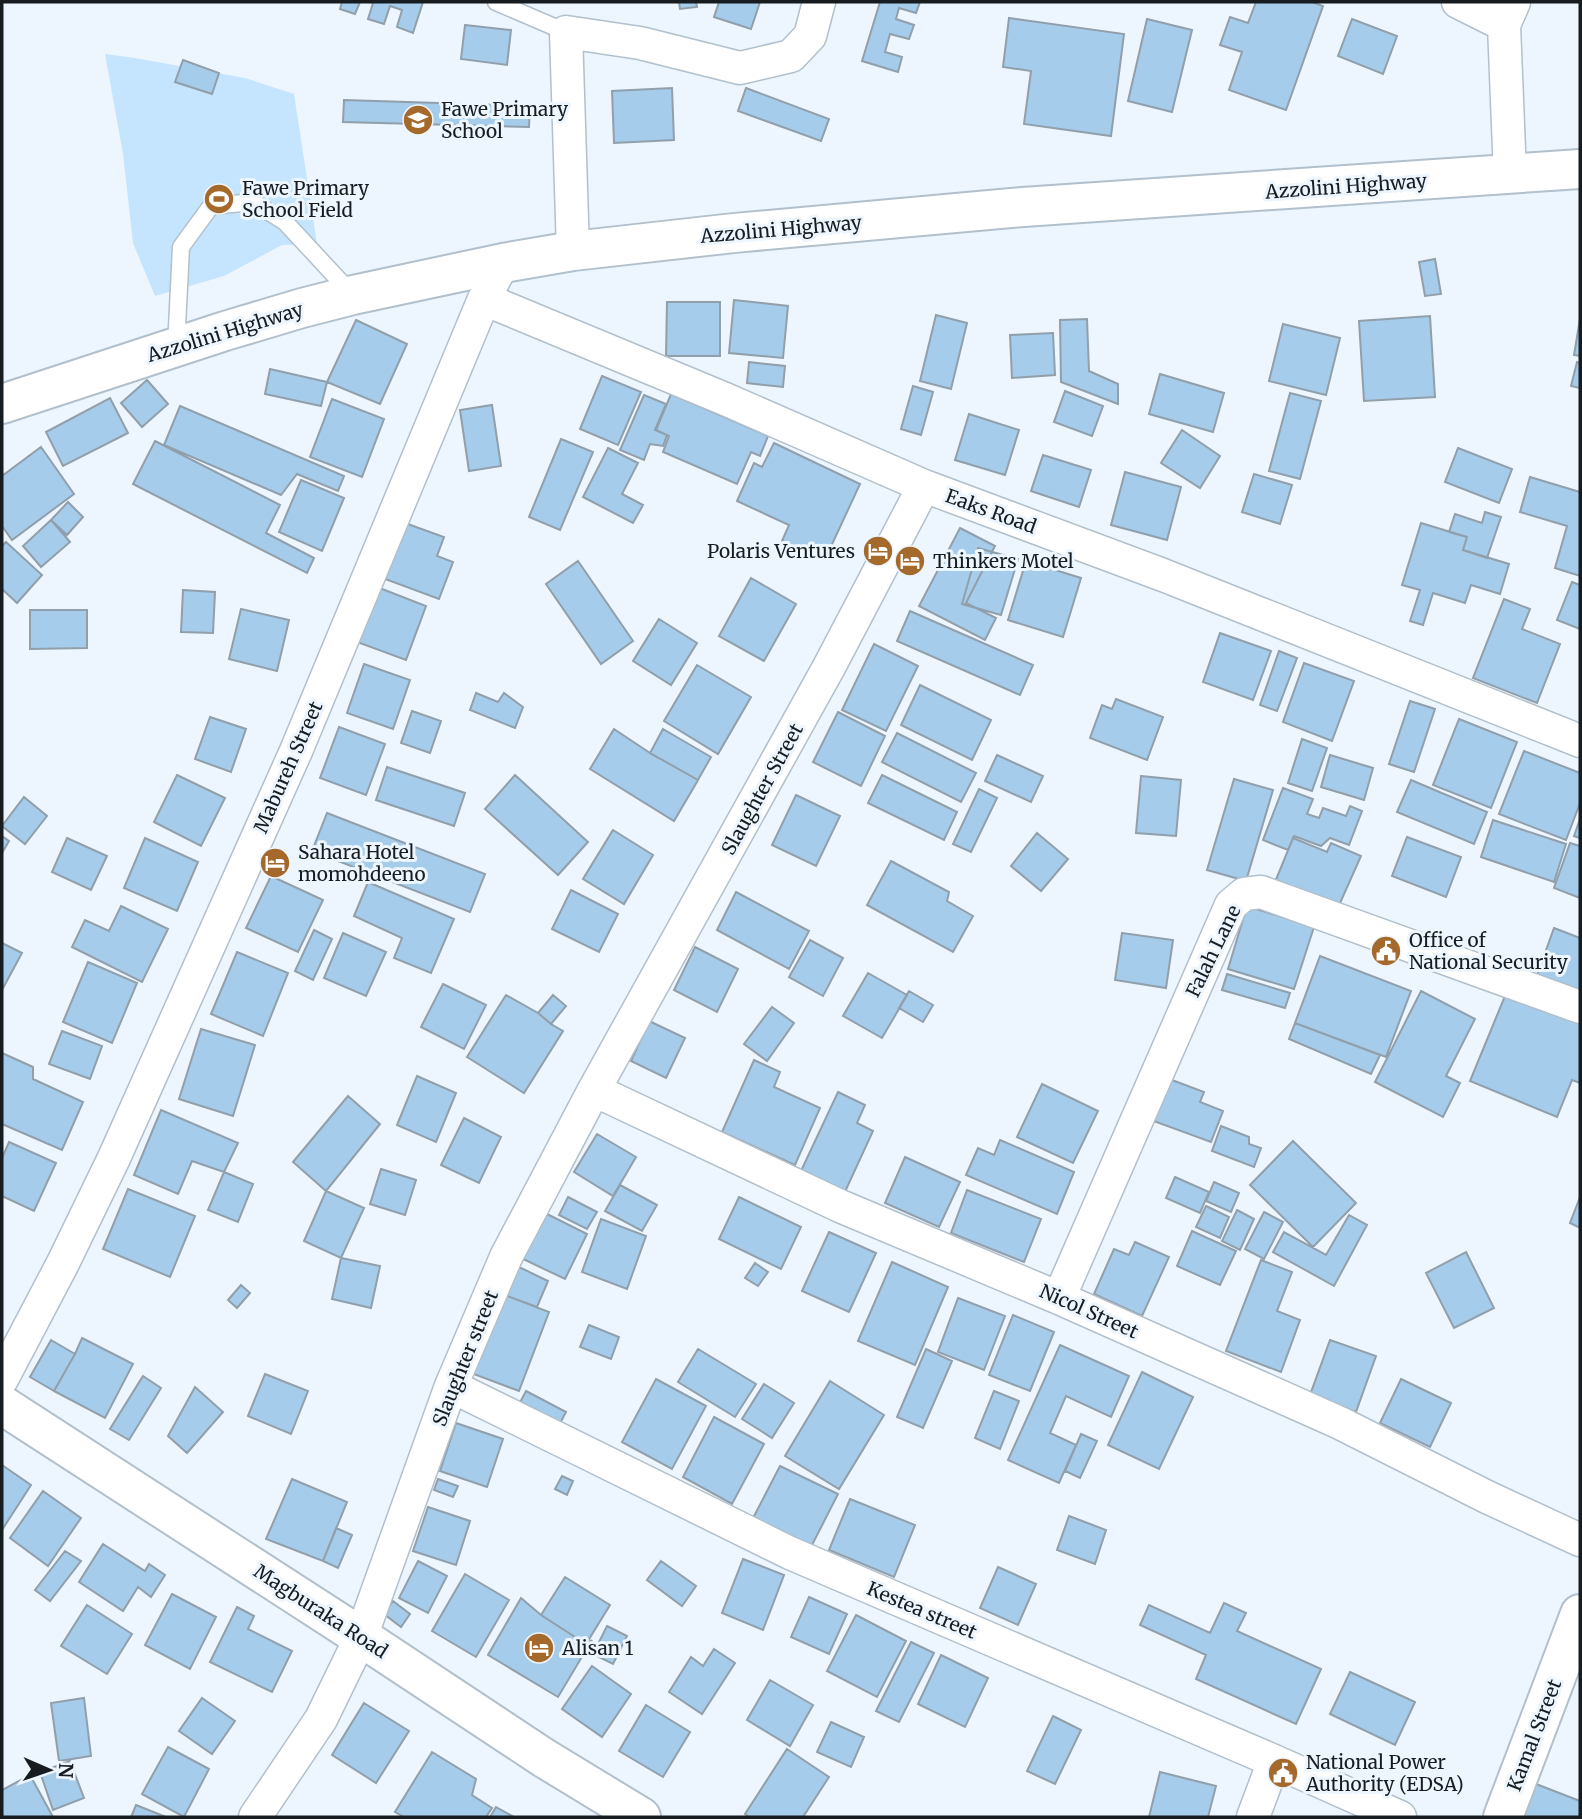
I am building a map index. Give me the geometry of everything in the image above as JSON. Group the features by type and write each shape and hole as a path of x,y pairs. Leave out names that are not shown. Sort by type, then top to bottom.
{"main road":[{"name":"Azzolini Highway","path":"2,404 302,308 503,263 573,251 734,233 1023,207 1580,169"},
{"name":"Magburaka Road","path":"2,1405 544,1758 641,1817"},
{"name":"Kamal Street","path":"1503,1817 1580,1614"}],"street":[{"path":"573,251 566,32 640,43 740,68 791,56 810,36 819,2"},
{"path":"1458,2 1509,13 1510,175"},
{"path":"484,299 503,263"},
{"name":"Eaks Road","path":"484,299 725,399 924,486 1163,575 1580,741"},
{"name":"Mabureh Street","path":"2,1378 63,1263 114,1158 296,751 484,299"},
{"name":"Slaughter Street","path":"594,1090 829,667 924,486"},
{"name":"Falah Lane","path":"1059,1298 1231,905 1244,894 1261,892 1580,1007"},
{"name":"Nicol Street","path":"594,1090 840,1206 1059,1298 1340,1423 1487,1497 1580,1540"},
{"name":"Slaughter street","path":"255,1817 321,1719 361,1637 452,1386 506,1257 594,1090"},
{"name":"Kestea street","path":"452,1386 790,1553 1400,1817"},
{"path":"1254,1817 1274,1761"}],"lane":[{"path":"496,2 566,32"},
{"path":"176,347 181,247 211,206 253,202 285,222 353,295"}],"shaded area":[{"name":"Fawe Primary School Field","path":"105,54 245,78 294,94 317,244 282,245 224,276 155,296 133,243 123,154"}],"building":[{"path":"342,2 360,2 355,14 340,9"},
{"path":"370,2 423,2 413,33 397,27 402,10 390,6 384,24 368,19 373,3"},
{"path":"679,2 696,2 697,7 680,9"},
{"path":"719,2 760,2 751,29 714,17"},
{"path":"880,2 920,2 916,13 899,8 896,19 914,25 909,39 890,34 885,52 902,57 898,72 862,61"},
{"path":"1256,2 1312,2 1323,6 1286,110 1229,90 1242,52 1220,45 1230,17 1248,23"},
{"path":"1009,18 1124,34 1111,136 1024,124 1031,71 1003,67"},
{"path":"1147,19 1192,30 1172,112 1128,101"},
{"path":"1352,19 1397,36 1383,74 1338,56"},
{"path":"465,25 511,30 507,65 461,59"},
{"path":"183,60 219,73 212,94 175,82"},
{"path":"672,88 674,140 614,143 612,91"},
{"path":"746,88 829,119 821,141 738,111"},
{"path":"344,100 530,106 529,127 343,122"},
{"path":"1435,259 1441,294 1425,296 1419,262"},
{"path":"734,300 788,306 783,358 729,353"},
{"path":"667,302 720,302 720,356 666,356"},
{"path":"936,315 967,323 951,389 920,381"},
{"path":"1430,316 1435,397 1364,401 1359,321"},
{"path":"1087,319 1089,371 1118,384 1118,404 1061,382 1060,320"},
{"path":"1580,319 1580,356 1574,355"},
{"path":"356,320 407,344 380,404 327,382"},
{"path":"1283,324 1340,338 1326,395 1269,381"},
{"path":"1053,333 1055,375 1012,378 1010,335"},
{"path":"749,362 785,366 783,387 747,383"},
{"path":"1577,362 1580,363 1580,388 1571,386"},
{"path":"270,369 327,382 321,406 265,394"},
{"path":"1160,374 1224,393 1213,432 1149,414"},
{"path":"602,376 641,392 618,445 580,429"},
{"path":"147,380 168,404 142,427 121,403"},
{"path":"913,386 933,392 921,435 901,429"},
{"path":"1065,391 1103,406 1092,436 1054,422"},
{"path":"1290,393 1321,401 1300,479 1269,471"},
{"path":"671,394 768,436 760,456 751,452 737,484 663,452 669,436 656,430"},
{"path":"644,395 666,404 655,430 667,435 663,446 650,444 644,460 620,450"},
{"path":"110,398 128,433 63,466 46,432"},
{"path":"332,399 384,419 362,477 310,457"},
{"path":"492,405 501,466 469,471 460,410"},
{"path":"180,406 344,476 338,491 297,474 281,495 164,445"},
{"path":"969,414 1019,430 1005,475 955,460"},
{"path":"1182,430 1220,456 1200,488 1161,463"},
{"path":"561,439 593,452 560,530 529,517"},
{"path":"155,441 280,505 266,533 314,558 307,573 133,484"},
{"path":"774,443 860,484 828,553 810,545 804,552 782,541 789,525 737,501 754,463 762,467"},
{"path":"41,447 74,494 12,540 2,526 2,476"},
{"path":"608,448 638,463 622,494 643,505 633,523 583,497"},
{"path":"1458,448 1512,469 1499,503 1445,482"},
{"path":"1043,455 1091,470 1079,507 1031,491"},
{"path":"1125,472 1181,487 1167,540 1111,525"},
{"path":"1254,474 1292,485 1280,524 1242,512"},
{"path":"1530,477 1580,492 1580,576 1555,568 1567,526 1520,512"},
{"path":"301,480 344,498 322,551 279,532"},
{"path":"68,502 83,517 67,535 51,520"},
{"path":"1485,512 1501,517 1487,558 1463,550 1467,537 1449,532 1455,514 1482,523"},
{"path":"51,520 70,542 41,567 23,546"},
{"path":"405,523 444,537 437,556 453,562 439,599 385,579"},
{"path":"1421,523 1467,537 1463,550 1509,564 1500,594 1471,585 1465,603 1433,593 1423,625 1410,621 1420,590 1402,585"},
{"path":"960,528 995,546 966,603 996,618 985,640 919,606"},
{"path":"6,542 42,575 17,603 2,589 2,546"},
{"path":"978,548 1018,559 1001,615 962,604"},
{"path":"578,561 633,641 601,664 546,584"},
{"path":"1026,561 1081,578 1063,637 1008,620"},
{"path":"751,578 796,604 764,661 719,636"},
{"path":"1572,582 1580,585 1580,629 1557,620"},
{"path":"377,587 426,606 406,660 357,642"},
{"path":"183,590 215,592 213,633 181,632"},
{"path":"1504,599 1530,609 1522,629 1560,644 1537,703 1473,678"},
{"path":"241,609 289,620 277,671 229,659"},
{"path":"30,610 87,610 87,648 30,649"},
{"path":"910,611 1033,665 1020,695 897,641"},
{"path":"659,619 697,643 671,685 633,661"},
{"path":"1220,633 1271,651 1253,700 1203,682"},
{"path":"874,644 918,666 886,731 842,710"},
{"path":"1279,651 1297,658 1277,711 1260,705"},
{"path":"1304,663 1354,681 1332,741 1283,722"},
{"path":"364,664 410,680 393,729 347,713"},
{"path":"697,665 751,697 718,754 664,721"},
{"path":"920,685 991,720 972,760 901,725"},
{"path":"476,693 498,702 504,693 523,707 515,728 470,710"},
{"path":"1116,699 1163,717 1147,760 1090,738 1102,705 1112,709"},
{"path":"1410,701 1435,709 1414,772 1389,764"},
{"path":"412,711 441,721 430,753 401,743"},
{"path":"838,712 885,736 861,786 813,762"},
{"path":"210,717 246,729 231,772 195,759"},
{"path":"1459,719 1517,742 1491,808 1433,785"},
{"path":"339,727 385,744 366,795 320,778"},
{"path":"614,729 698,780 674,821 590,769"},
{"path":"663,729 711,757 698,780 650,753"},
{"path":"897,733 976,773 961,802 882,762"},
{"path":"1302,739 1327,748 1312,791 1288,783"},
{"path":"1524,751 1580,773 1580,803 1566,840 1499,814"},
{"path":"997,755 1043,776 1031,802 985,781"},
{"path":"1330,755 1373,768 1364,800 1321,787"},
{"path":"387,767 465,793 454,826 376,800"},
{"path":"177,775 225,798 201,846 154,822"},
{"path":"515,775 588,842 558,875 485,809"},
{"path":"882,775 957,812 944,840 868,803"},
{"path":"1141,776 1181,780 1176,836 1136,833"},
{"path":"1234,779 1273,790 1246,881 1207,870"},
{"path":"1411,780 1487,812 1474,844 1397,812"},
{"path":"1283,788 1313,799 1307,814 1319,818 1323,808 1346,816 1350,806 1362,811 1349,845 1330,838 1321,846 1294,836 1288,850 1263,840"},
{"path":"979,789 997,798 971,852 953,844"},
{"path":"796,795 840,816 816,866 772,845"},
{"path":"24,797 47,816 25,844 2,826"},
{"path":"327,813 485,874 470,912 312,851"},
{"path":"1580,819 1580,838 1574,836"},
{"path":"1493,820 1566,844 1554,882 1481,857"},
{"path":"613,830 653,855 624,904 583,879"},
{"path":"1037,833 1068,859 1041,891 1011,866"},
{"path":"2,836 9,841 2,853"},
{"path":"1407,837 1461,857 1446,897 1392,876"},
{"path":"67,838 107,856 91,890 52,872"},
{"path":"145,838 198,862 177,911 124,888"},
{"path":"1293,838 1327,852 1331,843 1361,856 1337,910 1275,882"},
{"path":"1570,843 1580,846 1580,898 1554,888"},
{"path":"891,861 949,892 947,901 973,916 953,952 867,905"},
{"path":"271,876 323,900 298,952 246,928"},
{"path":"368,882 454,919 431,973 394,958 402,938 354,916"},
{"path":"571,890 618,914 599,952 552,929"},
{"path":"736,892 809,931 789,969 717,930"},
{"path":"121,906 168,929 142,982 72,947 85,920 109,931"},
{"path":"1247,906 1314,927 1294,989 1228,969"},
{"path":"1554,928 1580,938 1580,994 1536,978"},
{"path":"314,930 332,939 313,980 295,971"},
{"path":"343,933 386,952 366,996 324,978"},
{"path":"1122,933 1173,940 1166,988 1115,980"},
{"path":"810,940 843,958 823,996 789,977"},
{"path":"2,943 22,953 2,990"},
{"path":"695,947 738,969 717,1012 674,990"},
{"path":"237,952 288,973 263,1036 211,1014"},
{"path":"1320,956 1411,991 1386,1057 1295,1023"},
{"path":"88,962 137,983 112,1043 63,1022"},
{"path":"868,973 907,995 882,1038 843,1016"},
{"path":"1227,974 1290,993 1285,1008 1222,990"},
{"path":"443,984 486,1005 464,1049 421,1027"},
{"path":"909,991 933,1005 923,1022 899,1008"},
{"path":"1421,991 1475,1019 1446,1076 1460,1083 1443,1117 1375,1082"},
{"path":"1507,991 1580,1022 1580,1083 1572,1080 1557,1117 1470,1081"},
{"path":"506,995 563,1031 524,1093 467,1057"},
{"path":"553,995 566,1006 551,1024 538,1013"},
{"path":"772,1007 794,1023 767,1061 744,1044"},
{"path":"649,1021 685,1038 666,1078 631,1061"},
{"path":"1295,1023 1380,1055 1371,1074 1289,1039"},
{"path":"201,1029 255,1045 233,1116 179,1099"},
{"path":"62,1031 102,1046 90,1079 49,1064"},
{"path":"2,1053 33,1067 33,1079 83,1102 62,1150 2,1124"},
{"path":"754,1060 780,1072 774,1087 820,1108 795,1165 722,1132"},
{"path":"417,1076 456,1093 436,1142 397,1125"},
{"path":"1164,1077 1204,1092 1200,1102 1223,1111 1211,1142 1148,1119"},
{"path":"1042,1084 1098,1111 1073,1163 1017,1137"},
{"path":"838,1092 865,1105 857,1123 873,1131 844,1194 800,1173"},
{"path":"348,1096 380,1124 326,1191 293,1162"},
{"path":"161,1110 238,1143 224,1172 192,1161 178,1194 134,1175"},
{"path":"464,1118 501,1137 479,1183 441,1165"},
{"path":"1221,1126 1249,1137 1249,1144 1261,1148 1254,1167 1212,1151"},
{"path":"597,1134 636,1157 613,1196 574,1172"},
{"path":"1000,1140 1074,1172 1057,1214 966,1175 978,1148 994,1155"},
{"path":"1293,1141 1356,1203 1313,1247 1250,1185"},
{"path":"9,1142 56,1163 34,1211 2,1196 2,1158"},
{"path":"905,1157 960,1182 939,1227 885,1203"},
{"path":"381,1169 416,1180 405,1215 370,1204"},
{"path":"224,1172 253,1184 238,1222 208,1210"},
{"path":"1175,1177 1209,1192 1200,1213 1166,1198"},
{"path":"1214,1182 1239,1193 1231,1212 1206,1201"},
{"path":"620,1185 657,1205 642,1231 605,1211"},
{"path":"128,1189 195,1216 170,1277 103,1249"},
{"path":"967,1190 1041,1219 1024,1262 951,1233"},
{"path":"326,1191 364,1208 341,1258 304,1241"},
{"path":"568,1197 597,1212 587,1229 559,1215"},
{"path":"739,1197 801,1227 781,1269 719,1239"},
{"path":"1580,1197 1580,1228 1570,1223"},
{"path":"1206,1206 1229,1217 1220,1238 1196,1227"},
{"path":"1237,1210 1254,1219 1240,1250 1222,1241"},
{"path":"541,1211 587,1234 565,1279 519,1257"},
{"path":"1264,1212 1283,1222 1264,1259 1245,1249"},
{"path":"1349,1215 1367,1225 1334,1286 1273,1252 1284,1232 1326,1255"},
{"path":"601,1219 646,1236 627,1289 582,1272"},
{"path":"1192,1231 1236,1251 1220,1285 1177,1266"},
{"path":"829,1232 876,1253 849,1312 802,1291"},
{"path":"1135,1242 1169,1257 1142,1316 1094,1294 1114,1249 1129,1255"},
{"path":"1466,1252 1494,1308 1454,1328 1426,1273"},
{"path":"341,1258 380,1266 371,1308 332,1299"},
{"path":"1261,1260 1292,1272 1277,1311 1300,1320 1281,1372 1226,1351"},
{"path":"892,1262 948,1287 915,1365 858,1341"},
{"path":"755,1263 768,1272 758,1286 745,1278"},
{"path":"519,1267 548,1281 537,1307 502,1294"},
{"path":"241,1285 250,1293 237,1308 228,1300"},
{"path":"502,1294 549,1312 519,1391 471,1373"},
{"path":"958,1298 1005,1316 984,1370 938,1352"},
{"path":"1013,1315 1054,1332 1030,1391 989,1375"},
{"path":"589,1325 619,1337 611,1359 580,1347"},
{"path":"82,1338 133,1364 105,1418 54,1391"},
{"path":"51,1340 75,1354 54,1391 30,1377"},
{"path":"1330,1340 1376,1356 1356,1412 1310,1395"},
{"path":"1060,1345 1129,1376 1111,1417 1066,1396 1050,1433 1076,1445 1059,1483 1008,1460"},
{"path":"698,1349 756,1384 735,1417 678,1382"},
{"path":"926,1349 952,1361 923,1428 897,1417"},
{"path":"1142,1372 1193,1397 1159,1469 1108,1445"},
{"path":"265,1374 308,1391 291,1434 248,1416"},
{"path":"143,1376 161,1388 129,1440 110,1429"},
{"path":"656,1379 706,1406 672,1469 622,1442"},
{"path":"1401,1379 1451,1403 1430,1447 1380,1423"},
{"path":"830,1381 884,1415 839,1489 785,1456"},
{"path":"764,1384 794,1403 772,1438 742,1419"},
{"path":"195,1387 223,1412 187,1453 168,1436"},
{"path":"526,1391 566,1412 556,1431 516,1410"},
{"path":"994,1391 1019,1401 1000,1449 975,1438"},
{"path":"714,1417 764,1444 732,1504 683,1477"},
{"path":"456,1423 503,1439 487,1487 440,1471"},
{"path":"1081,1434 1097,1441 1080,1478 1065,1471"},
{"path":"2,1465 31,1485 2,1530"},
{"path":"780,1466 838,1494 810,1549 752,1520"},
{"path":"562,1476 573,1481 567,1495 555,1489"},
{"path":"292,1479 347,1502 323,1561 266,1539"},
{"path":"438,1479 458,1486 453,1497 434,1490"},
{"path":"43,1491 81,1518 48,1566 10,1538"},
{"path":"850,1499 915,1525 894,1577 829,1550"},
{"path":"428,1507 470,1521 456,1565 413,1551"},
{"path":"1069,1516 1106,1530 1095,1564 1057,1550"},
{"path":"336,1528 352,1535 338,1568 323,1561"},
{"path":"103,1544 145,1571 149,1564 165,1575 151,1597 138,1587 123,1611 79,1582"},
{"path":"65,1551 81,1561 50,1601 35,1590"},
{"path":"743,1559 784,1575 763,1630 722,1613"},
{"path":"418,1561 447,1576 428,1613 399,1598"},
{"path":"661,1561 696,1586 682,1606 647,1580"},
{"path":"998,1567 1036,1584 1018,1625 980,1608"},
{"path":"465,1574 509,1600 476,1657 432,1631"},
{"path":"565,1577 610,1605 586,1644 541,1615"},
{"path":"172,1594 216,1617 190,1669 145,1645"},
{"path":"809,1597 847,1614 829,1654 791,1637"},
{"path":"521,1598 541,1615 586,1644 592,1640 558,1697 488,1655"},
{"path":"393,1601 410,1614 401,1627 384,1614"},
{"path":"1224,1603 1246,1613 1237,1631 1321,1669 1296,1724 1196,1679 1206,1655 1140,1625 1149,1605 1210,1633"},
{"path":"87,1605 132,1634 107,1674 61,1646"},
{"path":"237,1607 254,1616 248,1629 292,1651 272,1692 210,1662"},
{"path":"856,1615 906,1641 877,1697 827,1671"},
{"path":"607,1626 627,1636 613,1664 593,1654"},
{"path":"911,1642 934,1653 899,1722 876,1711"},
{"path":"714,1649 735,1663 702,1714 669,1692 691,1657 703,1666"},
{"path":"941,1655 988,1678 965,1727 918,1704"},
{"path":"592,1666 631,1694 602,1737 562,1709"},
{"path":"1350,1672 1415,1702 1395,1745 1330,1714"},
{"path":"770,1680 813,1705 790,1746 747,1720"},
{"path":"84,1698 91,1756 59,1761 51,1703"},
{"path":"202,1698 235,1721 212,1754 179,1731"},
{"path":"364,1703 409,1731 376,1783 332,1755"},
{"path":"646,1705 690,1732 663,1777 619,1751"},
{"path":"1053,1716 1081,1730 1055,1784 1027,1771"},
{"path":"831,1722 864,1737 851,1767 817,1752"},
{"path":"168,1747 209,1769 184,1817 142,1794"},
{"path":"787,1749 829,1777 803,1817 749,1817 745,1814"},
{"path":"432,1752 476,1779 472,1795 492,1808 486,1817 404,1817 395,1812"},
{"path":"70,1761 84,1798 53,1810 40,1772"},
{"path":"1160,1772 1216,1786 1208,1817 1149,1817"},
{"path":"30,1775 53,1817 2,1817 2,1790"},
{"path":"1536,1784 1580,1801 1580,1817 1522,1817"},
{"path":"136,1805 166,1817 131,1817"},
{"path":"496,1807 514,1817 490,1817"}],"place":[{"name":"Fawe Primary School","path":"418,120"},
{"name":"Fawe Primary School Field","path":"219,199"},
{"name":"Polaris Ventures","path":"878,551"},
{"name":"Thinkers Motel","path":"910,561"},
{"name":"Sahara Hotel momohdeeno","path":"275,863"},
{"name":"Office of National Security","path":"1386,951"},
{"name":"Alisan 1","path":"539,1648"},
{"name":"National Power Authority (EDSA)","path":"1283,1773"}]}
